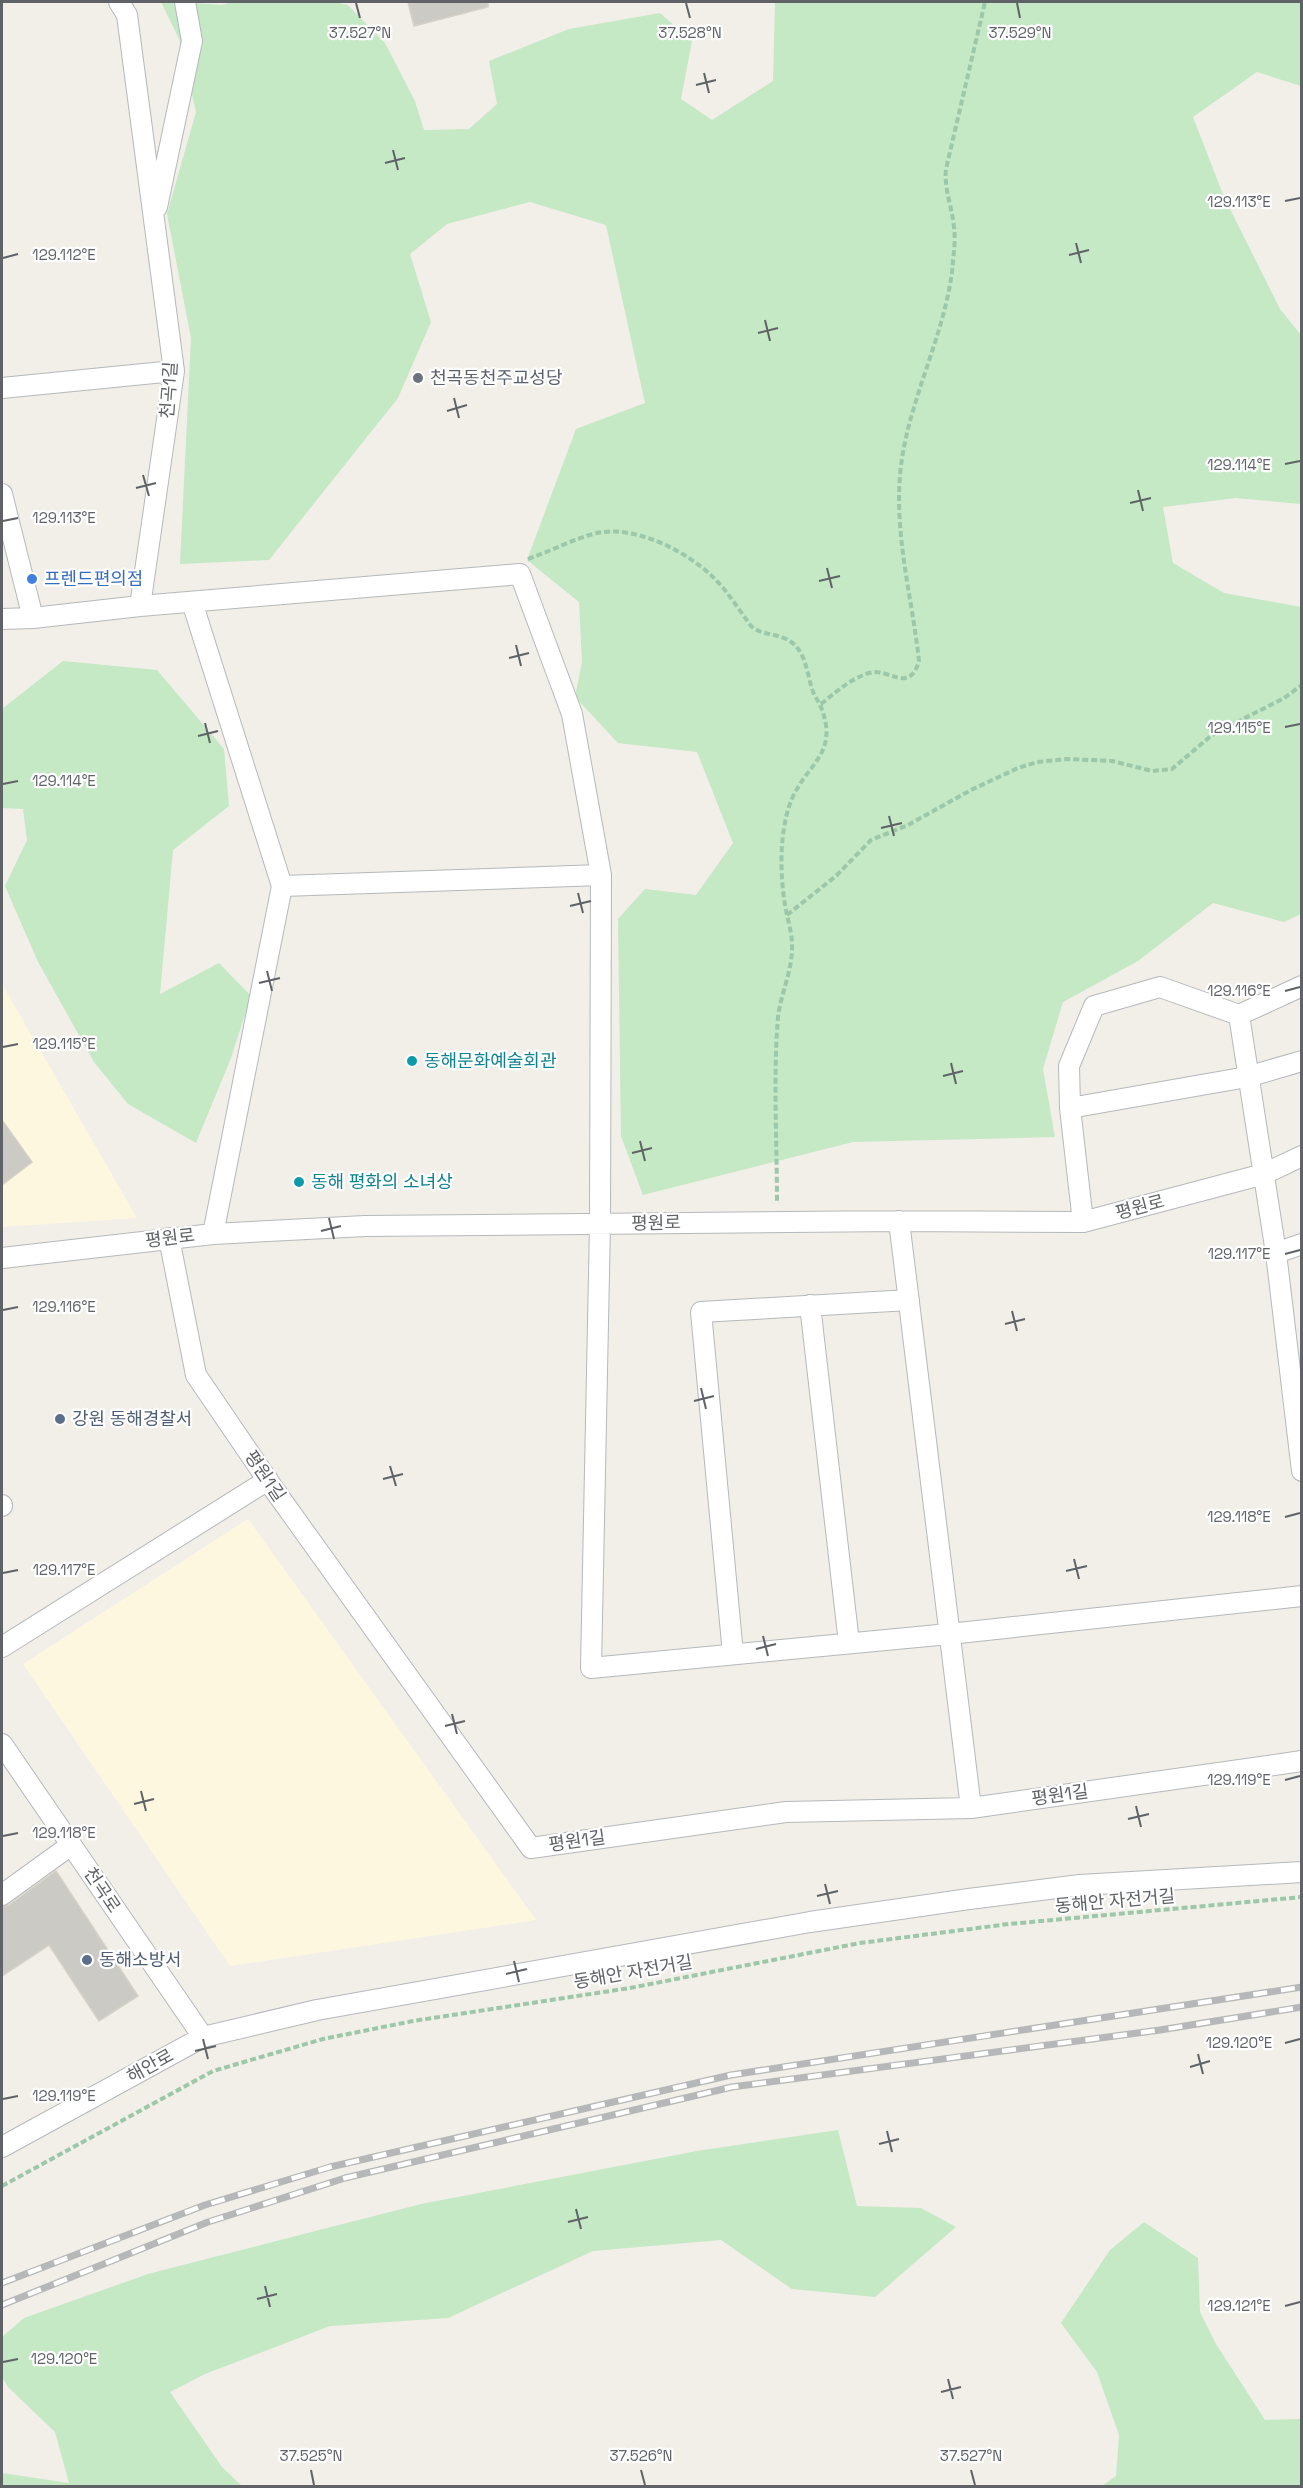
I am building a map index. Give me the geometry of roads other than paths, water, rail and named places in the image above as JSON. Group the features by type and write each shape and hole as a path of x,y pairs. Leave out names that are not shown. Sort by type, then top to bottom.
{"street":[{"name":"천곡1길","path":"119,2 127,15 174,371 140,606"},
{"path":"154,221 192,41 185,2"},
{"path":"2,388 174,371"},
{"path":"2,494 33,618"},
{"path":"2,619 520,574 572,714 601,875 600,1224 591,1668 950,1634 1302,1596"},
{"path":"192,602 282,886 213,1234"},
{"path":"282,886 601,875"},
{"path":"1083,1222 1070,1108 1069,1066 1094,1006 1160,987 1239,1015 1302,986"},
{"path":"1239,1015 1247,1077 1297,1378 1302,1471"},
{"path":"1070,1108 1247,1077 1302,1061"},
{"name":"평원로","path":"2,1258 213,1234 365,1226 899,1221 1083,1222 1264,1174 1302,1156"},
{"path":"899,1221 971,1808"},
{"name":"평원1길","path":"169,1239 196,1375 268,1480 531,1848 786,1812 971,1808 1302,1761"},
{"path":"1276,1253 1302,1244"},
{"path":"733,1654 701,1311 909,1300"},
{"path":"810,1305 849,1643"},
{"path":"2,1647 268,1480"},
{"name":"천곡로","path":"2,1744 203,2037"},
{"path":"2,1895 71,1845"},
{"name":"해안로","path":"2,2147 203,2037 317,2010 833,1918 1080,1885 1302,1872"}],"railway":[{"path":"2,2283 205,2205 330,2167 731,2075 1302,1987"},
{"path":"2,2305 208,2222 345,2178 732,2087 1160,2030 1302,2007"}],"place":[{"name":"천곡동천주교성당","path":"418,378"},
{"name":"프렌드편의점","path":"32,579"},
{"name":"동해문화예술회관","path":"412,1061"},
{"name":"동해 평화의 소녀상","path":"299,1182"},
{"name":"강원 동해경찰서","path":"60,1419"},
{"name":"동해소방서","path":"87,1960"}]}
